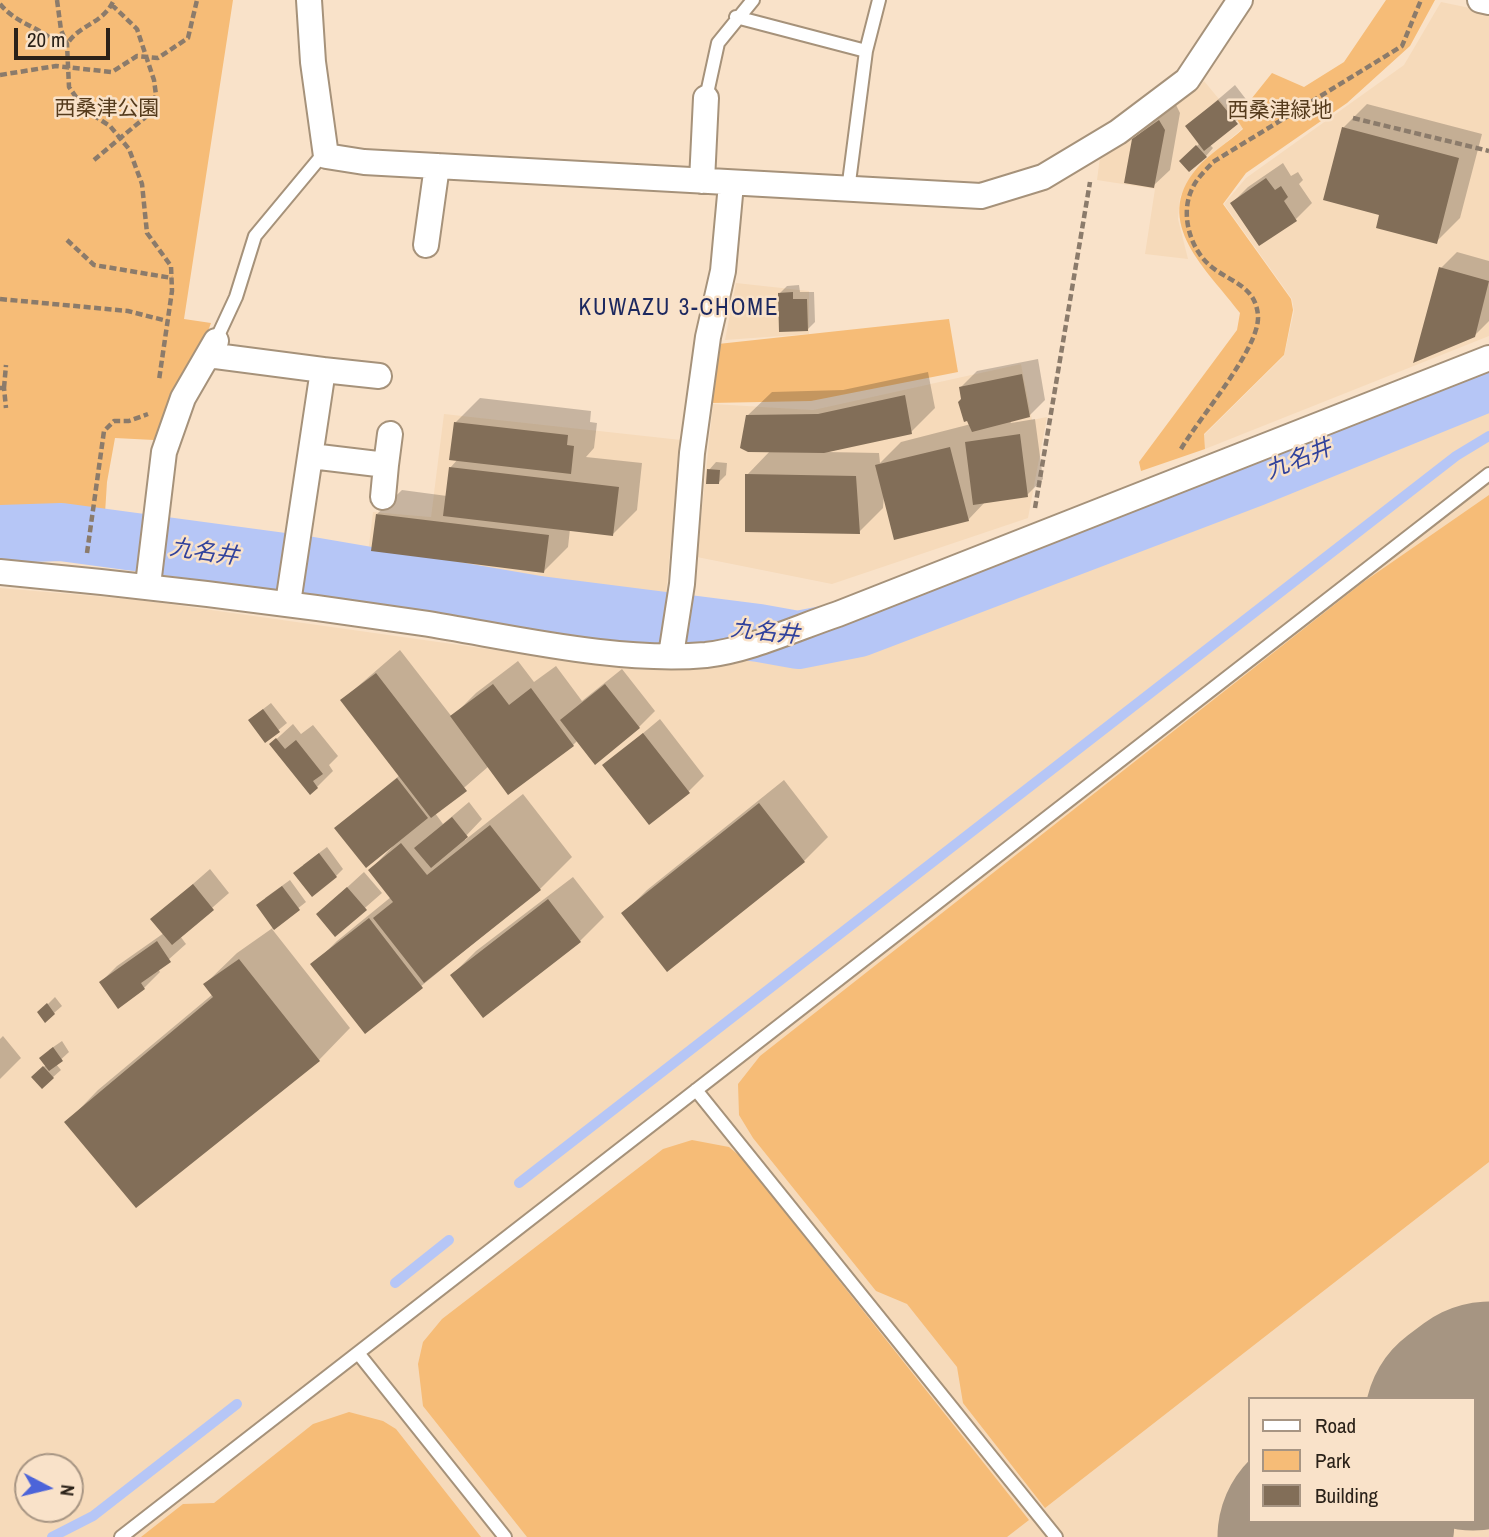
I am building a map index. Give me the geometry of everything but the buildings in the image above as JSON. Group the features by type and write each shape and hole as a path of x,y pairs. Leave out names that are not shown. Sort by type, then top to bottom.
{"street":[{"path":"309,0 313,62 326,156 364,162 981,196 1042,177 1118,132 1187,80 1240,0"},
{"path":"1480,0 1489,2"},
{"path":"702,181 706,98"},
{"path":"426,246 437,166"},
{"path":"671,655 682,584 692,453 708,337 723,271 731,184"},
{"path":"148,585 164,452 183,398 212,347 323,370 379,376"},
{"path":"0,572 148,585 288,603 639,656 706,655 731,650 838,614 1489,358"},
{"path":"288,603 323,370"},
{"path":"383,497 390,434"},
{"path":"311,456 386,465"}],"lane":[{"path":"706,98 718,43 736,17 753,0"},
{"path":"848,190 866,51 879,0"},
{"path":"736,17 866,51"},
{"path":"212,347 236,297 255,236 319,159 326,156"},
{"path":"121,1537 1489,474"},
{"path":"696,1090 1056,1537"},
{"path":"358,1353 505,1537"}],"path":[{"path":"57,0 61,30 68,44 69,87 85,110 110,126 129,149 142,184 147,233 172,266 157,393"},
{"path":"0,75 56,66 112,72 137,56 158,58 188,38 197,0"},
{"path":"1158,489 1191,432 1255,338 1258,316 1253,298 1243,284 1213,268 1197,250 1185,221 1192,188 1213,162 1402,46 1421,0"},
{"path":"68,44 75,33 105,16 113,2 136,29 155,80 156,95 148,115 94,160"},
{"path":"0,4 11,17 48,35 58,45 68,44"},
{"path":"1353,118 1489,151"},
{"path":"1030,540 1097,143"},
{"path":"67,240 94,265 172,278"},
{"path":"0,299 128,311 167,320"},
{"path":"6,365 2,388 6,408"},
{"path":"83,579 104,431 114,421 146,416 155,405"}],"shaded area":[{"path":"1441,2 1489,12 1489,336 1205,449 1204,435 1284,356 1294,311 1292,299 1224,204 1246,178 1404,65"},
{"path":"1204,81 1243,128 1196,168 1180,197 1178,219 1188,259 1145,254 1155,189 1097,180 1100,157 1192,93"},
{"path":"736,283 809,291 809,334 725,340"},
{"path":"1021,364 1032,420 1047,417 1028,518 832,584 697,557 713,404 813,410"},
{"path":"1489,375 1489,1537 0,1537 0,588 140,600 637,670 702,668 756,655 858,618"},
{"path":"444,414 681,440 664,614 366,570 373,512 431,517"}],"green space":[{"name":"西桑津公園","path":"0,0 233,0 184,319 211,323 200,353 184,371 154,440 115,438 107,482 104,529 0,519"},
{"name":"西桑津緑地","path":"1386,0 1435,0 1410,46 1347,103 1246,173 1223,204 1291,299 1293,310 1284,355 1204,434 1205,449 1141,471 1139,462 1237,330 1240,313 1189,245 1179,208 1184,188 1202,163 1243,129 1236,118 1272,73 1304,87 1344,62"},
{"path":"949,319 958,372 811,401 710,403 718,344"},
{"path":"1489,495 1489,1162 1045,1508 963,1403 957,1367 907,1304 876,1291 753,1138 739,1115 738,1084 760,1056 1362,583"},
{"path":"692,1140 729,1147 741,1157 1029,1520 1007,1537 527,1537 423,1406 418,1364 423,1342 442,1319 663,1149"},
{"path":"349,1412 383,1421 396,1429 481,1537 141,1537 183,1504 214,1503 313,1424"}],"waterway":[{"name":"九名井","path":"0,534 61,532 306,565 539,605 798,640 859,628 1253,478 1489,382"},
{"path":"519,1183 1456,456 1489,436"},
{"path":"395,1283 449,1240"},
{"path":"52,1537 93,1516 237,1404"}],"runway":[{"path":"1475,1420 1489,1410"},
{"path":"1326,1537 1344,1523"}],"district":[{"name":"KUWAZU 3-CHOME","path":"679,309"}]}
